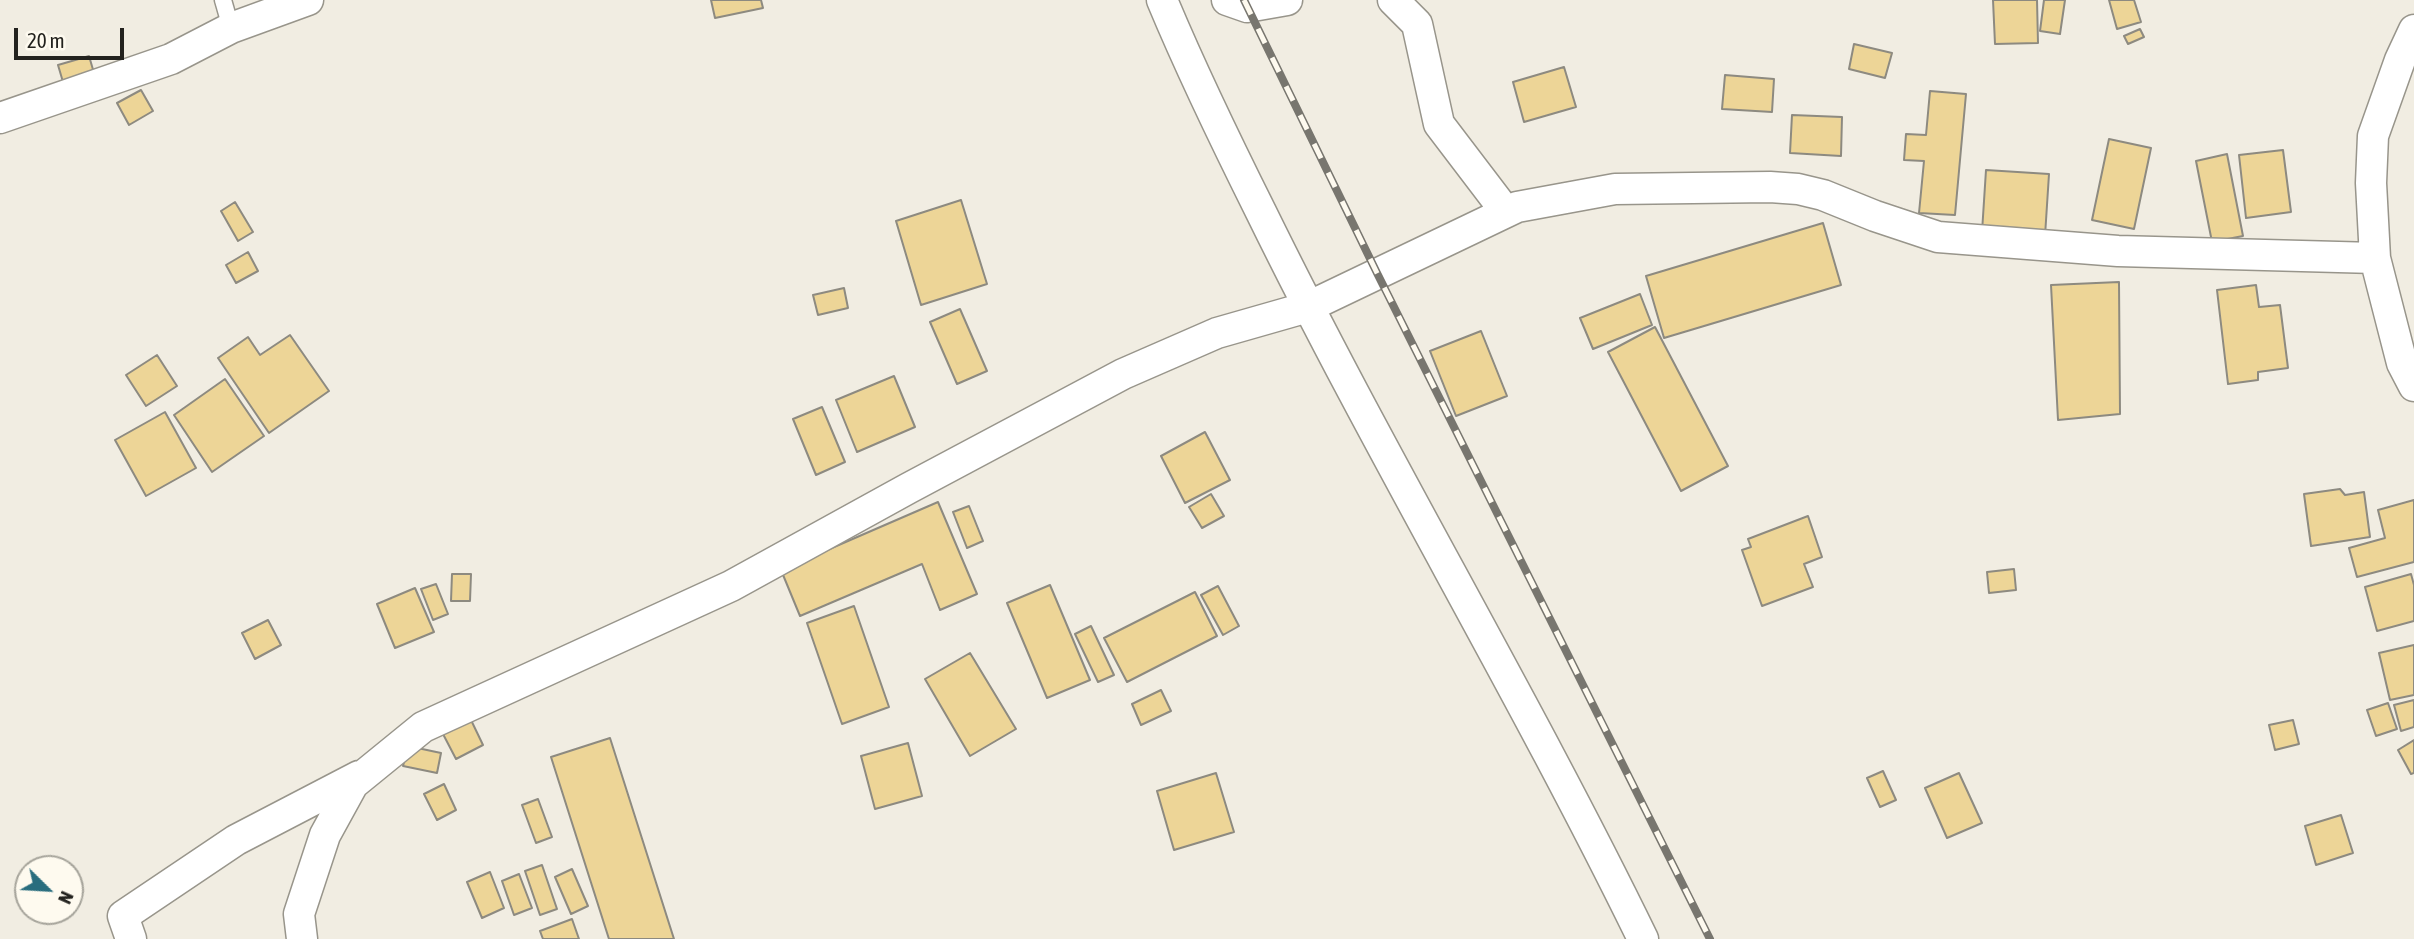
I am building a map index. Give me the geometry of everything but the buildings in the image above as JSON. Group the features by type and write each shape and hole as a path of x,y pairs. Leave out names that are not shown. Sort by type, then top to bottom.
{"street":[{"path":"0,118 171,59 227,14 307,0"},
{"path":"1162,0 1191,69 1308,307 1594,838 1643,939"},
{"path":"1227,0 1247,7 1287,0"},
{"path":"1393,0 1417,24 1439,124 1506,212"},
{"path":"2410,371 2375,258 2371,183 2373,136 2400,60 2414,30"},
{"path":"302,939 299,914 325,835 352,784 423,727 731,586 1123,374 1217,333 1308,307 1517,207 1615,189 1770,187 1798,189 1823,195 1938,237 2118,251 2375,258"},
{"path":"131,939 123,916 236,840 369,771"}],"railway":[{"path":"1244,0 1377,273 1710,939"}]}
